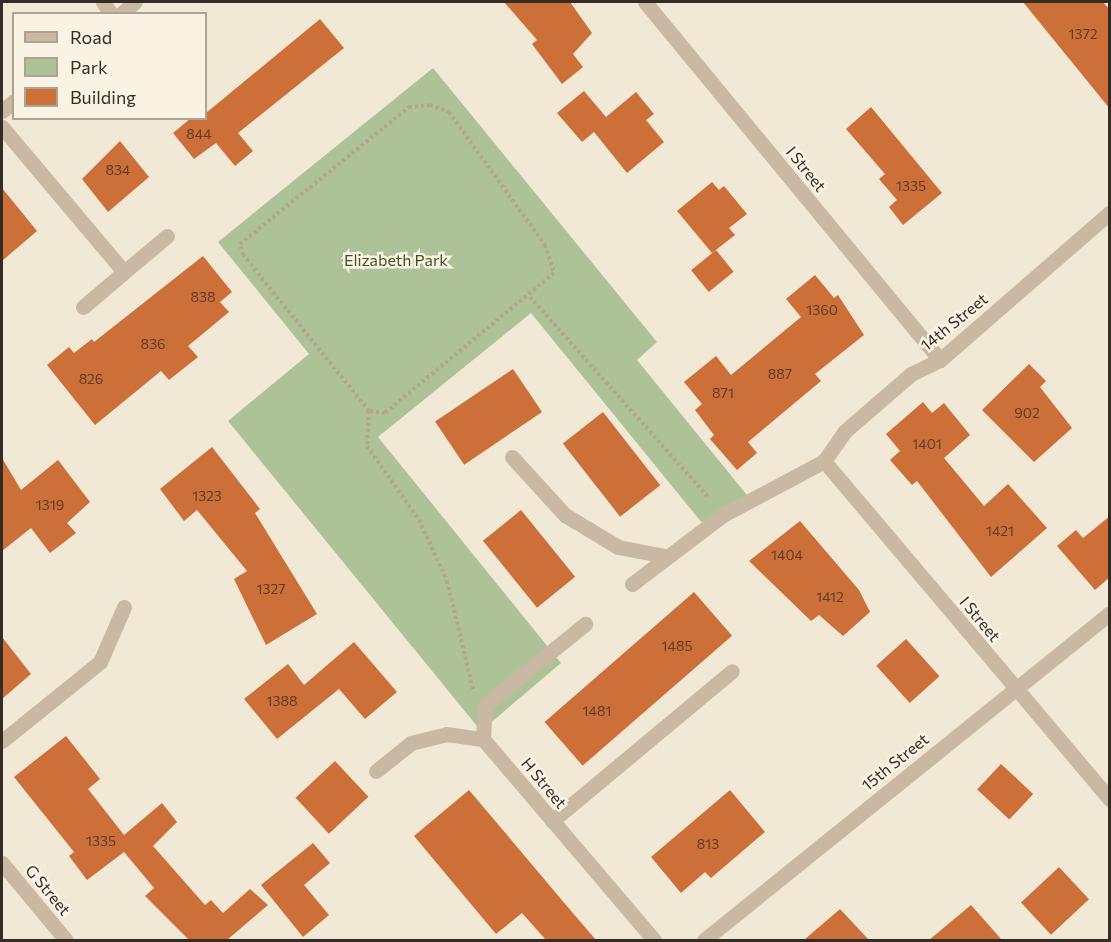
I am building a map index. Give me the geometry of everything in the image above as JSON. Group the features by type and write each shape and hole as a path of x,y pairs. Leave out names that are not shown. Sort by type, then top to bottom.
{"street":[{"path":"123,12 135,2"},
{"name":"I Street","path":"645,2 940,360"},
{"path":"2,127 124,272"},
{"name":"14th Street","path":"824,461 844,432 903,381 940,360 1110,212"},
{"path":"83,307 167,236"},
{"path":"512,457 566,515 618,547 664,556"},
{"path":"632,584 664,556 723,515 824,461"},
{"name":"I Street","path":"824,461 1110,799"},
{"path":"2,741 100,662 124,607"},
{"name":"15th Street","path":"704,940 1110,613"},
{"path":"376,771 411,743 446,734 483,739 485,705 585,624"},
{"path":"552,821 732,671"},
{"name":"H Street","path":"483,739 654,940"},
{"name":"G Street","path":"2,863 66,940"}],"path":[{"path":"369,411 385,412 530,297 554,273 545,245 449,112 429,105 409,107 240,244 243,255 369,411 367,446 419,520 447,581 467,680 485,705"},
{"path":"530,297 723,515"}],"green space":[{"name":"Elizabeth Park","path":"433,68 657,342 637,360 751,500 711,534 531,313 378,437 561,663 481,731 228,421 309,354 218,242"}],"building":[{"path":"504,2 570,2 592,33 573,54 583,67 562,84 532,44 537,40"},
{"path":"1023,2 1103,2 1110,10 1110,109"},
{"path":"320,19 344,48 238,133 253,151 235,166 216,143 194,159 173,133 189,120 207,120 207,112"},
{"path":"584,91 606,117 636,92 654,114 646,120 664,142 627,173 594,132 582,142 557,113"},
{"path":"871,107 942,193 903,225 889,207 897,200 879,179 885,174 846,129"},
{"path":"120,141 149,177 108,212 82,179"},
{"path":"712,182 719,190 724,186 747,214 729,228 735,235 712,253 677,211"},
{"path":"2,188 37,231 2,261"},
{"path":"716,250 734,272 709,292 691,270"},
{"path":"203,256 232,292 220,302 229,312 188,346 198,357 169,380 161,371 95,425 47,365 69,347 74,353 92,339 94,342"},
{"path":"815,275 834,298 838,295 864,335 815,374 821,381 748,442 757,453 737,470 710,439 714,435 695,410 702,404 684,382 716,356 731,375 801,317 786,299"},
{"path":"1029,364 1046,381 1040,387 1072,428 1034,462 982,410"},
{"path":"513,369 542,412 464,465 435,422"},
{"path":"923,402 932,413 944,403 970,435 944,458 984,506 1008,484 1047,528 991,577 917,481 912,485 890,460 900,451 886,434"},
{"path":"603,412 660,485 620,517 563,443"},
{"path":"212,447 260,509 255,513 317,614 266,645 234,579 247,571 197,510 184,521 160,489"},
{"path":"2,458 21,490 58,460 90,502 67,523 76,533 50,553 31,528 2,551"},
{"path":"521,510 575,577 537,608 483,541"},
{"path":"1110,516 1110,577 1095,590 1057,546 1076,530 1083,538"},
{"path":"800,521 859,590 870,612 843,636 819,615 811,621 749,561"},
{"path":"694,592 732,636 583,766 545,722"},
{"path":"2,637 31,674 2,699"},
{"path":"906,639 939,676 910,703 876,666"},
{"path":"354,642 397,692 365,719 339,689 277,739 244,699 288,664 304,685"},
{"path":"66,736 100,779 88,789 124,835 162,803 177,822 153,846 205,905 211,900 223,913 250,889 268,905 227,940 189,940 145,896 154,888 124,852 87,880 69,856 74,852 14,777"},
{"path":"335,761 368,797 329,834 296,798"},
{"path":"1001,764 1033,794 1009,820 977,790"},
{"path":"469,790 596,940 546,940 522,913 496,934 414,836"},
{"path":"730,790 765,832 711,878 705,872 681,893 651,857"},
{"path":"313,843 330,863 304,885 329,915 303,937 261,885"},
{"path":"1059,867 1089,899 1051,935 1021,902"},
{"path":"971,905 1002,940 929,940"},
{"path":"840,909 869,940 804,940"}]}
